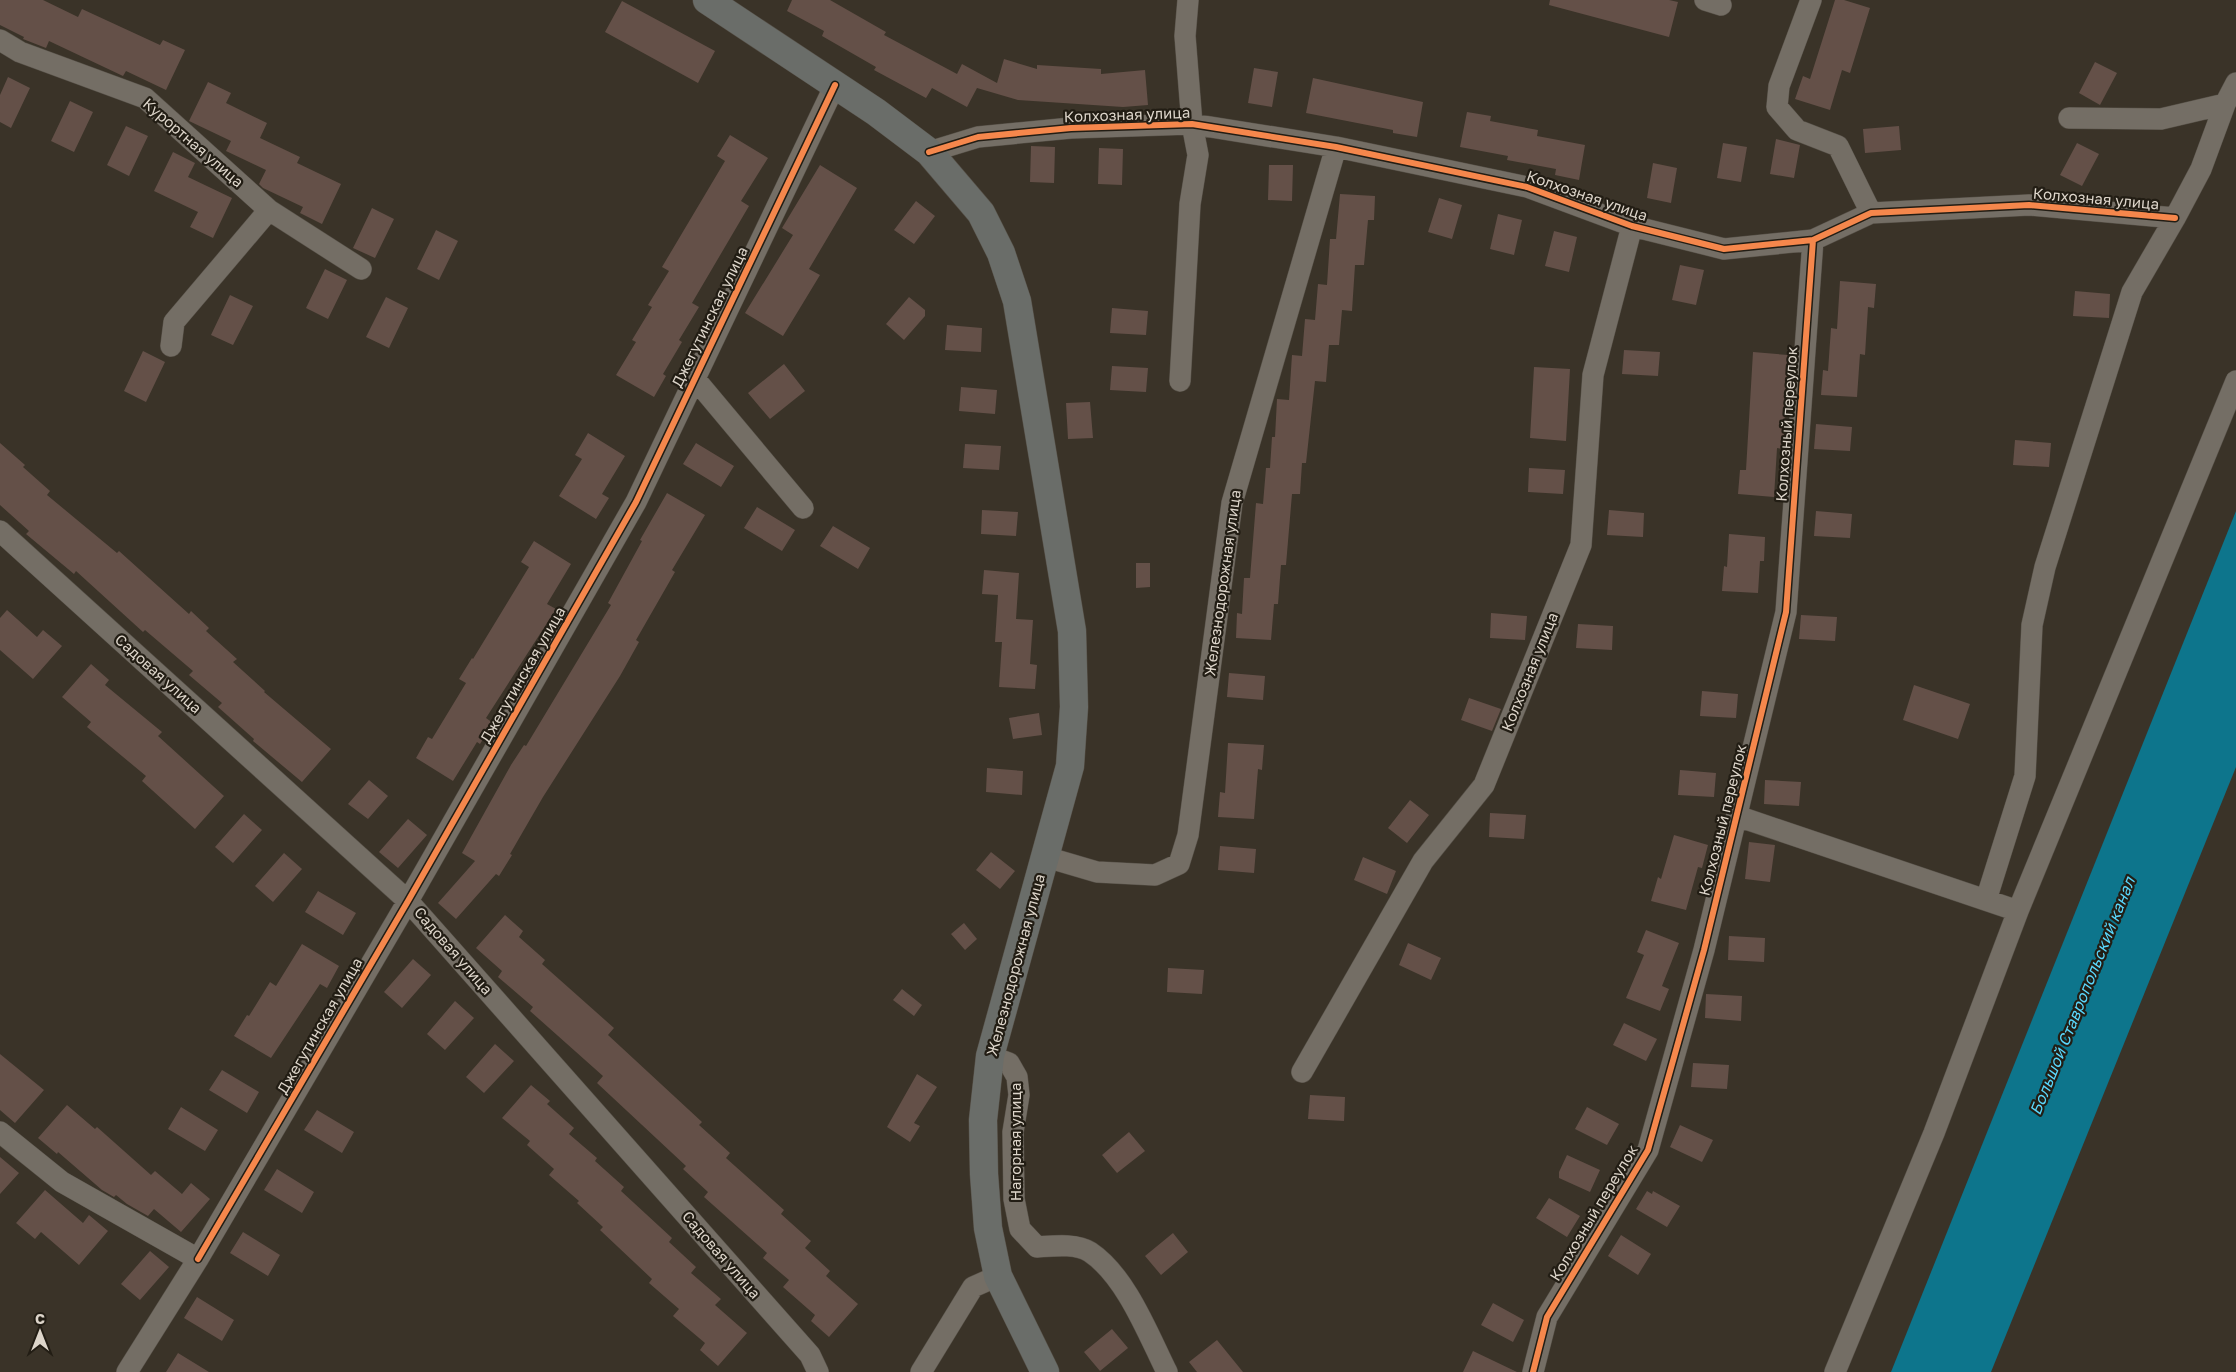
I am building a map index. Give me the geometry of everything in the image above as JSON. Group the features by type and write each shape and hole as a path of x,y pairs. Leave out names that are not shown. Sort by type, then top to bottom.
{"main road":[{"path":"707,0 876,112 929,152"},
{"name":"Железнодорожная улица","path":"929,152 981,213 1001,253 1017,301 1072,631 1074,707 1070,766 990,1056 983,1120 988,1228 998,1276 1045,1372"}],"street":[{"path":"1180,381 1190,204 1198,155 1192,124 1185,36 1188,0"},
{"path":"1812,0 1779,86 1777,107 1796,130 1838,146 1871,213"},
{"name":"Курортная улица","path":"0,40 20,52 145,98 269,210 361,269"},
{"path":"1986,900 2025,776 2032,625 2045,567 2132,292 2175,218 2200,169 2224,104 2236,82"},
{"name":"Джегутинская улица","path":"127,1372 198,1259 408,901 636,502 836,85"},
{"path":"2069,118 2161,119 2224,104"},
{"name":"Колхозная улица","path":"929,152 978,137 1071,128 1192,124 1336,147 1526,187 1632,226 1724,249 1814,240 1871,213 2029,205 2175,218"},
{"name":"Железнодорожная улица","path":"1046,857 1097,872 1155,874 1178,864 1188,835 1232,503 1336,147"},
{"path":"171,346 174,322 269,210"},
{"name":"Колхозная улица","path":"1302,1072 1423,861 1484,785 1581,545 1594,375 1632,226"},
{"name":"Колхозный переулок","path":"1533,1372 1547,1316 1648,1150 1704,950 1786,612 1814,240"},
{"path":"695,379 803,508"},
{"path":"1835,1372 1934,1133 2018,910 2236,380"},
{"name":"Садовая улица","path":"0,531 408,901 810,1355 818,1372"},
{"path":"1737,816 2018,910"},
{"name":"Нагорная улица","path":"990,1056 1009,1063 1017,1077 1019,1095 1013,1132 1014,1199 1020,1229 1037,1247 1062,1245 1089,1251 1116,1275 1167,1372"},
{"path":"0,1132 62,1182 198,1259"},
{"path":"921,1372 973,1287 998,1276"}],"water":[{"name":"Большой Ставропольский канал","path":"2236,511 2236,767 1991,1372 1891,1372"}],"building":[{"path":"0,0 43,0 78,17 82,9 160,45 163,40 185,50 166,90 126,71 123,76 49,41 46,48 23,39 24,37 0,25"},
{"path":"792,0 830,0 886,32 884,35 957,74 962,64 997,83 1004,59 1037,69 1037,65 1101,69 1101,74 1145,70 1148,105 1123,107 1018,100 977,88 967,107 932,88 926,98 874,70 876,67 822,36 824,31 787,11"},
{"path":"1550,0 1669,0 1678,2 1669,37 1549,5"},
{"path":"1835,0 1844,0 1870,8 1850,73 1842,70 1830,110 1795,99 1803,76 1810,79"},
{"path":"622,1 715,51 698,83 605,32"},
{"path":"2095,62 2117,73 2100,105 2079,93"},
{"path":"1254,68 1278,72 1272,107 1248,103"},
{"path":"8,77 30,88 11,128 0,122 0,95"},
{"path":"1313,78 1423,102 1417,137 1393,133 1393,130 1306,113"},
{"path":"208,82 231,93 226,103 267,123 260,138 300,157 297,163 341,184 322,224 300,213 303,207 263,188 259,184 266,170 226,151 231,141 189,121"},
{"path":"70,101 93,112 74,152 51,141"},
{"path":"1467,112 1491,116 1490,121 1538,130 1537,136 1585,145 1579,180 1555,175 1556,169 1507,160 1508,156 1460,147"},
{"path":"126,126 148,136 129,176 107,165"},
{"path":"1899,126 1901,150 1865,153 1863,129"},
{"path":"730,135 768,158 741,201 749,206 692,303 699,307 679,340 682,342 663,374 666,376 654,397 616,375 636,342 632,340 652,307 648,305 669,271 662,267 725,161 717,156"},
{"path":"1776,139 1800,145 1794,178 1770,174"},
{"path":"1723,143 1747,147 1741,182 1717,178"},
{"path":"2077,143 2099,154 2082,186 2060,175"},
{"path":"1031,146 1055,147 1054,183 1030,182"},
{"path":"1099,148 1123,149 1122,185 1098,184"},
{"path":"173,152 195,163 188,177 232,198 213,238 190,227 198,212 154,191"},
{"path":"1653,163 1677,168 1671,203 1647,198"},
{"path":"820,165 857,188 809,269 820,275 783,336 745,313 793,235 782,228"},
{"path":"1269,165 1293,165 1292,201 1268,200"},
{"path":"1340,194 1375,196 1374,220 1368,220 1364,265 1355,265 1352,311 1342,310 1339,345 1329,345 1326,382 1315,381 1306,463 1302,463 1300,494 1292,494 1286,565 1281,565 1278,604 1274,604 1271,640 1236,638 1237,613 1242,614 1244,578 1250,578 1256,503 1263,504 1266,468 1270,468 1272,437 1275,437 1277,399 1289,400 1292,355 1302,356 1305,319 1315,320 1318,284 1327,285 1330,239 1336,239"},
{"path":"1439,198 1462,205 1452,239 1428,232"},
{"path":"916,201 935,216 914,244 894,230"},
{"path":"372,208 394,219 375,258 353,248"},
{"path":"1498,214 1522,220 1514,255 1490,249"},
{"path":"436,230 458,241 439,280 417,269"},
{"path":"1554,231 1577,237 1569,272 1545,266"},
{"path":"1680,265 1704,270 1696,305 1672,300"},
{"path":"325,269 347,280 328,319 306,308"},
{"path":"1840,281 1876,284 1874,308 1868,307 1865,355 1860,354 1857,397 1821,395 1823,370 1828,371 1831,328 1837,329"},
{"path":"2075,291 2110,294 2109,318 2073,316"},
{"path":"230,295 253,306 233,345 211,335"},
{"path":"386,297 408,308 389,348 366,337"},
{"path":"909,297 925,310 925,316 904,340 886,324"},
{"path":"1112,308 1148,311 1146,335 1110,333"},
{"path":"947,325 982,328 981,352 945,350"},
{"path":"1624,350 1660,352 1658,376 1622,374"},
{"path":"143,351 165,362 146,402 124,391"},
{"path":"1753,352 1788,355 1783,449 1777,448 1774,497 1738,494 1740,470 1746,470"},
{"path":"784,364 805,391 770,419 748,393"},
{"path":"1112,366 1148,368 1146,392 1110,390"},
{"path":"1534,367 1570,369 1566,441 1530,438"},
{"path":"961,387 997,390 995,414 959,411"},
{"path":"1090,402 1093,438 1068,439 1066,403"},
{"path":"1816,424 1852,427 1850,451 1814,449"},
{"path":"588,433 625,456 602,494 609,498 596,519 559,496 582,459 575,455"},
{"path":"2015,440 2051,443 2049,467 2013,465"},
{"path":"0,443 50,491 47,495 117,553 119,551 189,614 191,611 209,628 206,631 237,659 233,662 264,692 331,749 302,782 253,741 254,739 218,707 222,703 189,675 193,671 145,630 143,632 76,571 74,574 26,534 29,531 0,505"},
{"path":"696,443 734,466 721,487 683,464"},
{"path":"965,444 1001,446 999,470 963,468"},
{"path":"1529,468 1565,470 1563,494 1528,492"},
{"path":"667,493 705,515 672,570 675,572 636,640 639,642 620,676 543,797 510,854 512,855 499,876 496,874 456,919 438,903 475,861 462,853 511,765 524,745 526,746 611,605 608,603 642,541 640,540"},
{"path":"757,507 795,530 782,551 744,528"},
{"path":"982,510 1018,512 1016,536 981,534"},
{"path":"1609,510 1644,513 1643,537 1607,535"},
{"path":"1816,511 1852,514 1850,538 1814,536"},
{"path":"833,526 870,548 858,569 820,546"},
{"path":"1729,534 1765,537 1764,561 1760,561 1758,593 1722,591 1724,566 1727,567"},
{"path":"534,541 571,564 547,604 556,609 486,718 493,723 480,744 477,742 453,781 416,758 428,737 432,739 466,683 459,679 529,567 521,562"},
{"path":"1136,563 1150,563 1150,587 1136,588"},
{"path":"984,570 1019,573 1016,619 1033,620 1030,664 1037,665 1035,689 999,687 1002,642 995,642 998,595 982,594"},
{"path":"7,610 37,637 43,630 62,646 33,679 0,650 0,618"},
{"path":"1491,613 1527,616 1525,640 1490,638"},
{"path":"1801,615 1837,617 1835,641 1799,639"},
{"path":"1578,624 1613,626 1612,650 1576,648"},
{"path":"91,664 109,680 105,685 162,732 158,736 224,796 195,829 142,781 146,776 87,727 91,722 62,697"},
{"path":"1229,673 1265,676 1263,700 1227,697"},
{"path":"1914,685 1970,704 1958,739 1903,720"},
{"path":"1702,691 1738,694 1736,718 1700,716"},
{"path":"1469,698 1501,709 1492,731 1461,720"},
{"path":"1039,713 1042,735 1013,739 1009,718"},
{"path":"1228,743 1264,745 1262,770 1258,769 1254,819 1218,817 1220,792 1225,793"},
{"path":"987,768 1023,771 1022,795 986,792"},
{"path":"1680,770 1716,773 1714,797 1678,795"},
{"path":"369,780 388,796 368,819 348,804"},
{"path":"1765,780 1801,782 1799,806 1764,804"},
{"path":"1410,800 1429,815 1407,843 1388,828"},
{"path":"1490,813 1526,815 1524,839 1489,837"},
{"path":"244,814 262,830 233,863 215,847"},
{"path":"408,819 427,835 398,868 379,852"},
{"path":"1674,835 1708,845 1702,868 1698,867 1686,910 1651,901 1658,877 1661,879"},
{"path":"1749,842 1775,845 1770,882 1745,879"},
{"path":"1220,846 1256,849 1254,873 1218,870"},
{"path":"991,852 1015,871 1000,889 976,870"},
{"path":"284,853 302,869 273,902 255,886"},
{"path":"1363,857 1396,871 1387,894 1354,880"},
{"path":"318,891 356,913 343,935 305,912"},
{"path":"505,915 523,931 519,937 545,960 542,964 614,1028 608,1035 702,1122 699,1125 730,1153 726,1158 784,1210 781,1214 811,1241 805,1248 830,1271 826,1276 858,1304 829,1337 811,1321 815,1315 783,1287 789,1280 763,1258 767,1253 704,1197 708,1192 683,1169 686,1166 597,1083 603,1076 530,1011 533,1007 498,977 502,971 476,948"},
{"path":"964,923 977,939 965,950 951,934"},
{"path":"1646,930 1679,943 1662,986 1669,989 1660,1011 1626,998 1644,955 1637,952"},
{"path":"1729,936 1765,938 1764,962 1728,960"},
{"path":"1408,943 1441,958 1431,980 1399,965"},
{"path":"302,944 339,966 327,988 320,984 271,1058 234,1036 270,982 276,986"},
{"path":"413,959 431,975 402,1008 384,992"},
{"path":"1168,968 1204,970 1202,994 1167,992"},
{"path":"902,989 922,1005 914,1016 893,1000"},
{"path":"1706,994 1742,996 1741,1021 1705,1018"},
{"path":"455,1001 474,1018 445,1050 427,1034"},
{"path":"1624,1023 1657,1039 1646,1061 1613,1045"},
{"path":"495,1044 514,1061 484,1093 466,1077"},
{"path":"0,1054 44,1090 15,1123 0,1110"},
{"path":"1693,1063 1729,1065 1727,1089 1691,1087"},
{"path":"222,1070 259,1092 247,1113 209,1090"},
{"path":"917,1074 937,1087 914,1123 920,1126 910,1142 887,1127"},
{"path":"531,1085 550,1101 547,1104 574,1128 569,1134 597,1158 595,1161 624,1187 621,1191 672,1238 669,1242 696,1267 691,1273 721,1299 715,1305 747,1333 718,1366 700,1350 705,1343 673,1316 679,1309 649,1283 652,1279 600,1230 603,1227 577,1203 579,1201 549,1175 554,1169 527,1145 530,1141 502,1118"},
{"path":"1310,1095 1345,1097 1344,1121 1308,1119"},
{"path":"67,1105 95,1129 97,1127 151,1175 155,1171 182,1194 191,1183 210,1199 181,1232 154,1209 148,1216 116,1195 114,1197 102,1190 58,1152 57,1154 38,1138"},
{"path":"181,1107 218,1130 205,1151 168,1129"},
{"path":"1587,1107 1619,1124 1607,1145 1575,1129"},
{"path":"317,1110 354,1132 342,1153 304,1130"},
{"path":"1680,1125 1713,1140 1702,1162 1670,1147"},
{"path":"1129,1132 1145,1151 1117,1173 1102,1155"},
{"path":"1567,1155 1600,1170 1590,1192 1559,1178 1559,1172"},
{"path":"0,1157 19,1173 0,1194"},
{"path":"277,1169 314,1192 302,1213 264,1190"},
{"path":"45,1190 83,1223 89,1215 108,1231 79,1265 41,1232 35,1239 16,1223"},
{"path":"1647,1191 1652,1194 1653,1191 1680,1206 1667,1227 1636,1209"},
{"path":"1549,1198 1580,1216 1567,1237 1536,1218"},
{"path":"243,1232 280,1255 268,1276 230,1253"},
{"path":"1173,1233 1188,1252 1161,1275 1145,1256"},
{"path":"1621,1235 1651,1254 1638,1275 1608,1256"},
{"path":"150,1251 169,1267 140,1300 121,1284"},
{"path":"197,1297 234,1320 222,1341 184,1318"},
{"path":"1493,1303 1524,1320 1513,1342 1481,1325"},
{"path":"1112,1329 1128,1348 1100,1371 1084,1352"},
{"path":"1217,1340 1243,1372 1197,1372 1189,1362"},
{"path":"1473,1351 1517,1372 1463,1372"},
{"path":"178,1353 209,1372 166,1372"}],"cycle path":[{"path":"198,1259 408,901 636,502 835,85"},
{"path":"929,152 978,137 1071,128 1192,124 1336,147 1527,187 1632,226 1724,249 1813,240 1871,213 2029,205 2175,218"},
{"path":"1533,1372 1547,1317 1648,1150 1704,950 1786,612 1813,240"}]}
